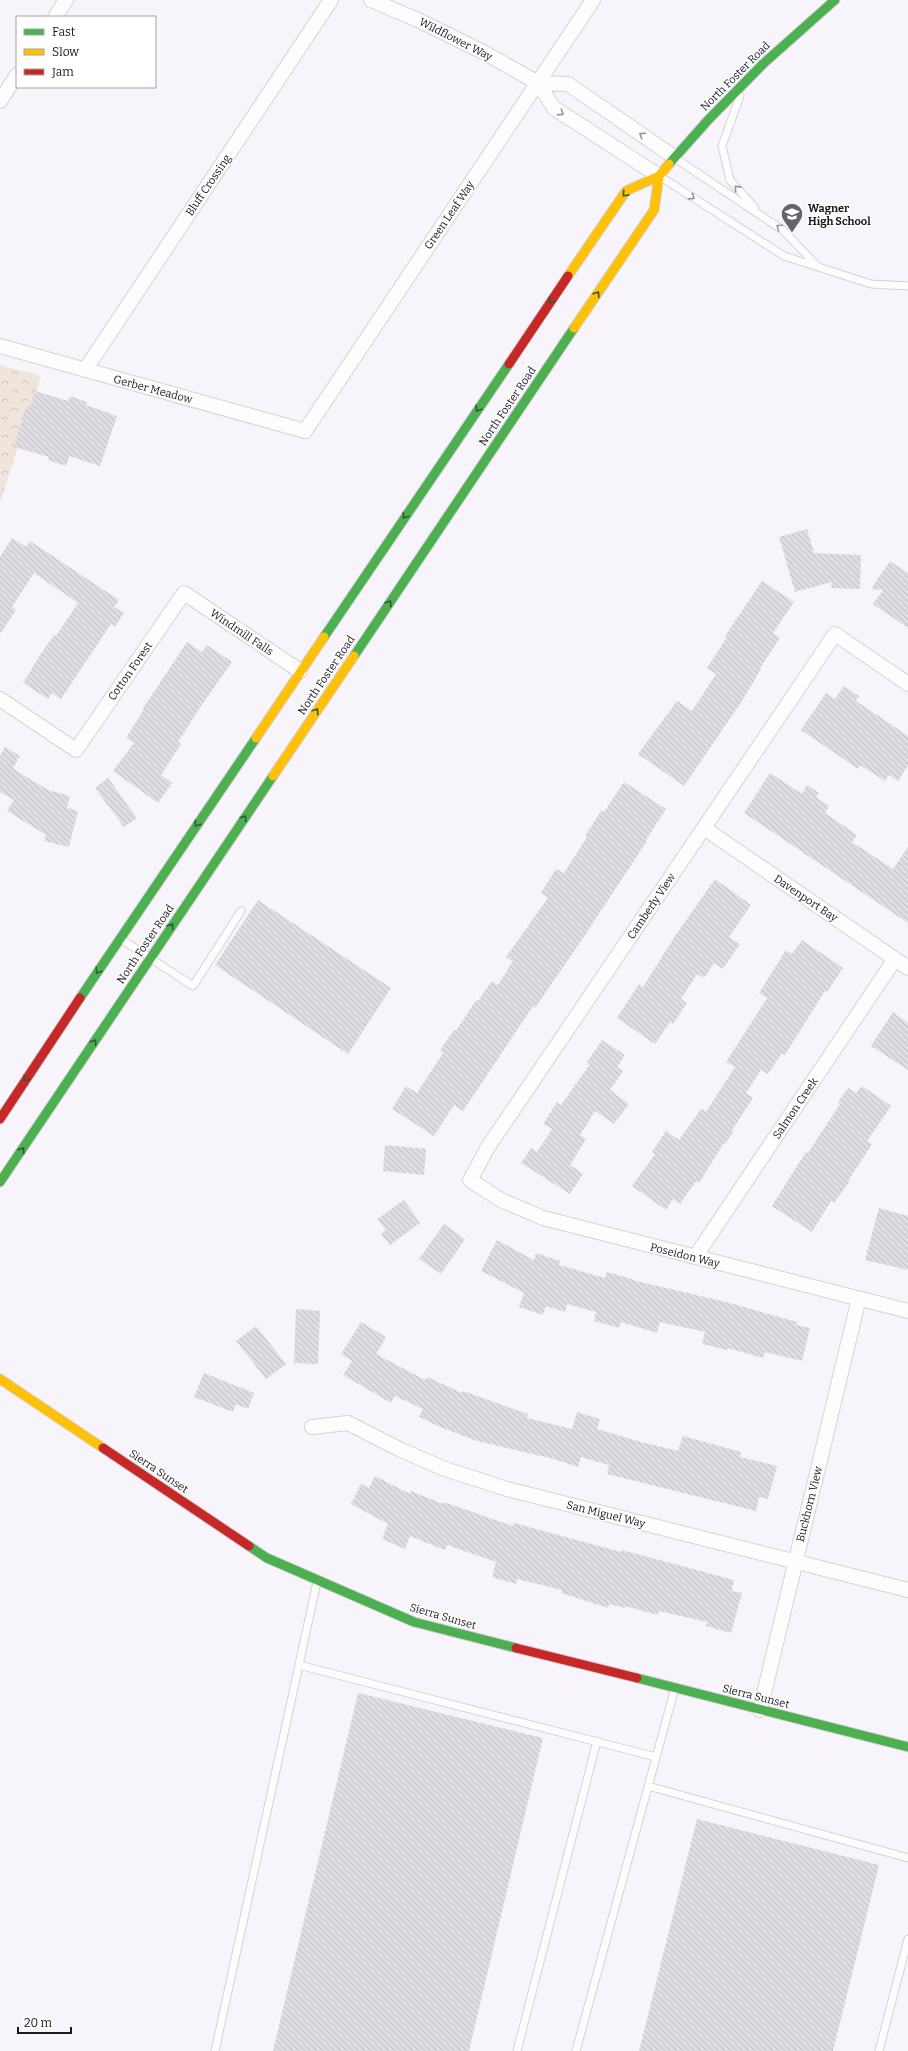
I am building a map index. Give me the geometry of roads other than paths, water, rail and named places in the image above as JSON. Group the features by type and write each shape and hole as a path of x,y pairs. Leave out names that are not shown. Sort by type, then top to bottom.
{"main road":[{"name":"North Foster Road","path":"0,1119 300,671 626,191 659,176 674,157 745,82 835,0"},
{"name":"North Foster Road","path":"0,1182 654,210 659,176"},
{"name":"Sierra Sunset","path":"0,1379 267,1558 414,1622 908,1747"}],"street":[{"path":"56,16 66,0"},
{"name":"Bluff Crossing","path":"85,370 331,0"},
{"name":"Wildflower Way","path":"371,0 418,20 487,54 538,83 568,84 674,157"},
{"name":"Green Leaf Way","path":"305,431 593,0"},
{"path":"0,101 16,77"},
{"name":"Wildflower Way","path":"538,83 554,108 659,176"},
{"name":"Gerber Meadow","path":"0,346 305,431"},
{"name":"Windmill Falls","path":"184,593 300,671"},
{"name":"Cotton Forest","path":"0,699 76,750 184,593"},
{"name":"Camberly View","path":"470,1180 488,1147 835,634 908,684"},
{"name":"Davenport Bay","path":"704,828 908,968"},
{"name":"Salmon Creek","path":"694,1257 895,959"},
{"name":"Poseidon Way","path":"470,1180 501,1200 543,1218 908,1311"},
{"name":"Buckhorn View","path":"760,1710 859,1298"},
{"name":"San Miguel Way","path":"312,1427 348,1423 400,1450 445,1469 500,1486 908,1590"}],"lane":[{"path":"745,82 722,146 730,180 764,217"},
{"path":"674,157 784,231 816,265"},
{"path":"659,176 784,256 816,265 871,284 908,286"},
{"path":"120,938 149,959 193,986 241,911"},
{"path":"215,2051 318,1580"},
{"path":"299,1665 656,1756"},
{"path":"576,2051 675,1688"},
{"path":"517,2051 597,1741"},
{"path":"648,1786 908,1858"},
{"path":"879,2051 908,1939"}],"place":[{"name":"Wagner High School","path":"792,234"}]}
